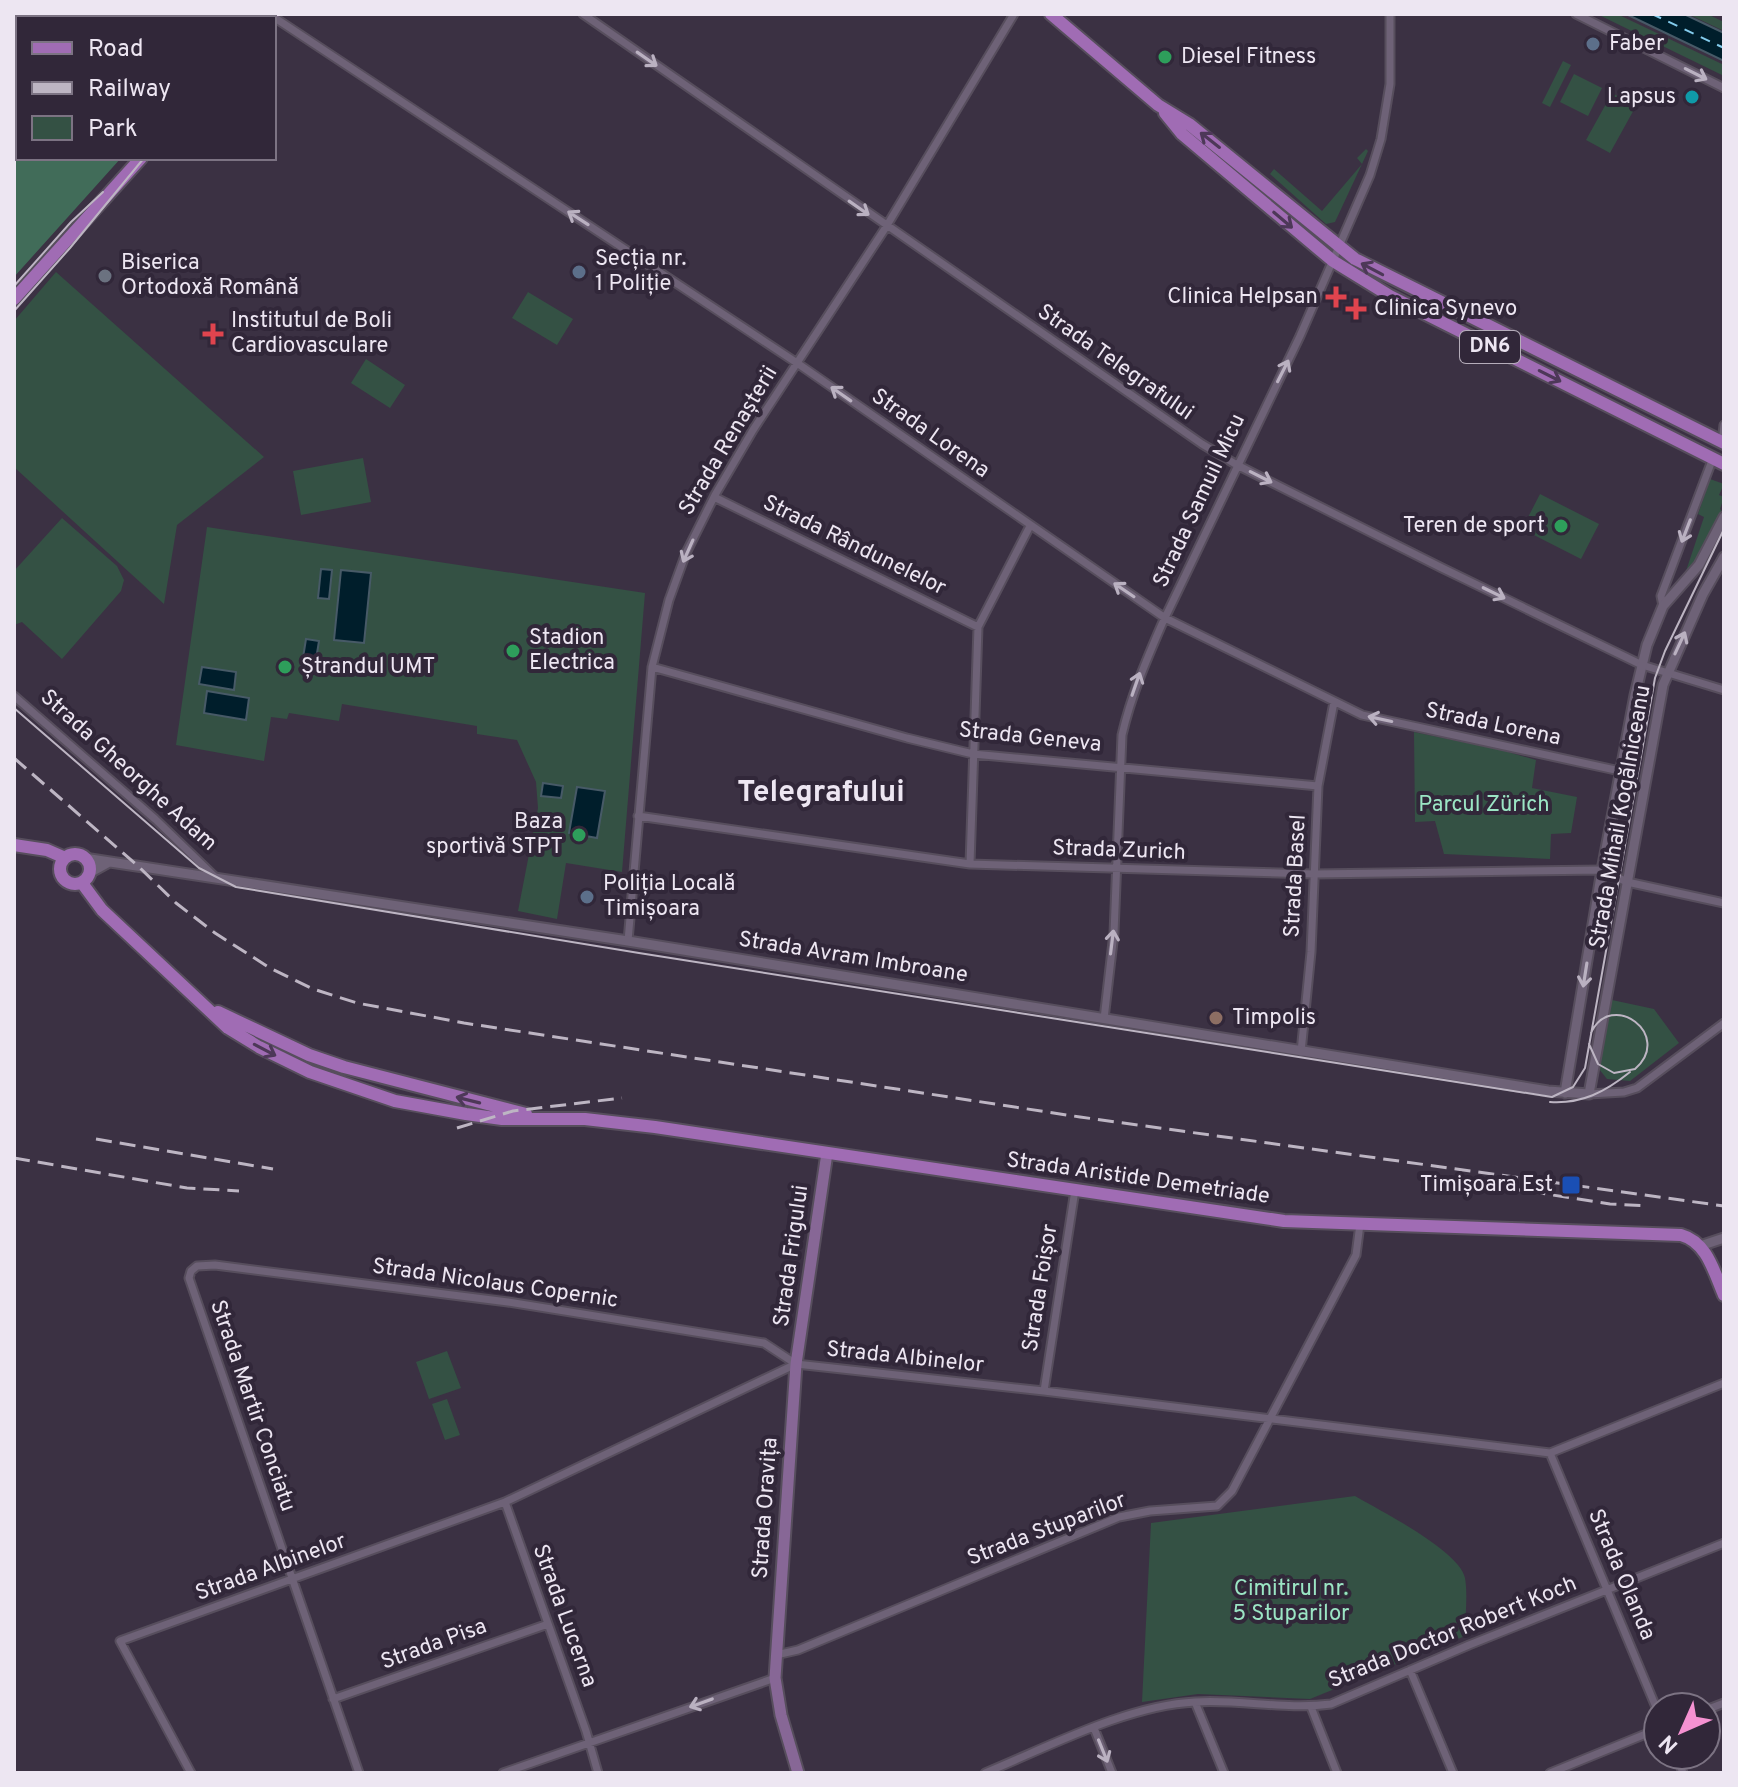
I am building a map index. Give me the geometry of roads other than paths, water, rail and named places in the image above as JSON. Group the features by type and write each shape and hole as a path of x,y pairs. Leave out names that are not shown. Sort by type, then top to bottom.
{"main road":[{"name":"DN6","path":"1051,14 1158,105 1189,124 1355,259 1723,443"},
{"name":"DN6","path":"1158,105 1182,134 1333,261 1390,296 1719,461"},
{"path":"14,299 139,160"},
{"path":"14,845 47,850 63,857 72,853 84,858 91,872 89,879 73,883 65,878 60,866 63,857"},
{"name":"Strada Aristide Demetriade","path":"82,883 102,910 228,1028 259,1047 335,1082 395,1101 502,1119 622,1123 1284,1221 1665,1234 1690,1238 1700,1246"},
{"name":"Strada Aristide Demetriade","path":"202,1004 269,1037 344,1067 544,1118"},
{"name":"Strada Frigului","path":"796,1364 827,1153"},
{"path":"1700,1246 1724,1295"},
{"name":"Strada Oravița","path":"796,1364 775,1678 781,1715 798,1773"}],"street":[{"name":"Strada Telegrafului","path":"583,14 886,227 1237,465 1642,665 1724,690"},
{"name":"Strada Renașterii","path":"628,941 652,667 669,600 686,553 714,497 886,227 1014,14"},
{"name":"Strada Samuil Micu","path":"1104,1019 1114,933 1122,735 1128,709 1165,618 1300,336 1370,175 1381,139 1390,84 1390,14"},
{"path":"1576,14 1724,88"},
{"name":"Strada Lorena","path":"276,19 797,363 1165,618 1362,715 1620,771"},
{"path":"1723,443 1724,425"},
{"name":"Strada Mihail Kogălniceanu","path":"1663,606 1661,596 1719,461"},
{"name":"Strada Rândunelelor","path":"714,497 978,627"},
{"name":"Strada Mihail Kogălniceanu","path":"1565,1093 1602,870 1642,665 1663,606 1699,565 1724,517"},
{"path":"970,864 978,627 1030,526"},
{"name":"Strada Mihail Kogălniceanu","path":"1589,1094 1661,692 1703,594 1724,557"},
{"name":"Strada Geneva","path":"652,667 973,754 1318,786"},
{"name":"Strada Gheorghe Adam","path":"14,696 155,819 214,876"},
{"name":"Strada Basel","path":"1301,1052 1311,952 1318,786 1334,702"},
{"name":"Strada Zurich","path":"638,816 970,864 1314,874 1602,870"},
{"name":"Strada Avram Imbroane","path":"84,858 628,941 1301,1052 1565,1093 1589,1094"},
{"path":"91,872 109,862"},
{"path":"1602,870 1627,882 1724,903"},
{"path":"1589,1094 1637,1088 1724,1023"},
{"name":"Strada Foișor","path":"1044,1391 1075,1190"},
{"name":"Strada Stuparilor","path":"776,1655 798,1650 1119,1517 1150,1511 1217,1506 1232,1491 1356,1255 1360,1224"},
{"path":"1700,1246 1724,1238"},
{"name":"Strada Nicolaus Copernic","path":"189,1278 197,1266 215,1265 508,1302 764,1343 796,1364"},
{"name":"Strada Martir Conciatu","path":"189,1278 359,1773"},
{"name":"Strada Albinelor","path":"191,1773 120,1641 505,1502 796,1364 1550,1453 1724,1383"},
{"name":"Strada Olanda","path":"1550,1453 1649,1691"},
{"name":"Strada Lucerna","path":"505,1502 598,1773"},
{"name":"Strada Doctor Robert Koch","path":"985,1773 1141,1710 1195,1702 1311,1707 1331,1704 1724,1543"},
{"name":"Strada Pisa","path":"333,1699 548,1624"},
{"path":"1410,1670 1453,1773"},
{"path":"503,1773 775,1678"},
{"path":"1195,1702 1224,1773"},
{"path":"1311,1707 1337,1773"},
{"path":"1094,1728 1112,1773"},
{"path":"1550,1773 1642,1736"}],"water":[{"path":"1626,14 1684,14 1724,33 1724,61"},
{"path":"321,569 332,570 329,599 318,598"},
{"path":"341,570 371,573 364,643 334,640"},
{"path":"306,639 319,641 314,672 301,670"},
{"path":"202,667 236,672 234,690 199,684"},
{"path":"207,691 249,698 246,720 204,713"},
{"path":"543,783 563,786 561,798 541,796"},
{"path":"577,787 605,791 597,838 569,833"}],"tram line":[{"path":"14,311 142,160"},
{"path":"14,286 71,222 103,192"},
{"path":"14,708 199,868 236,887 1552,1097 1573,1087 1585,1068 1655,678 1724,529"},
{"path":"1589,1044 1598,1064 1614,1073 1635,1069 1645,1056 1647,1043 1643,1031 1624,1016 1612,1015 1600,1021 1591,1033"},
{"path":"1550,1102 1572,1101 1593,1095 1630,1072"}],"railway":[{"path":"14,758 176,903 215,933 270,968 313,989 357,1003 464,1023 1080,1117 1724,1206"},
{"path":"457,1128 513,1111 622,1098"},
{"path":"96,1139 273,1169"},
{"path":"14,1158 187,1188 239,1191"},
{"path":"1482,1184 1610,1204 1648,1206"}],"place":[{"name":"Faber","path":"1593,44"},
{"name":"Diesel Fitness","path":"1165,57"},
{"name":"Lapsus","path":"1692,97"},
{"name":"Secția nr. 1 Poliție","path":"579,272"},
{"name":"Biserica Ortodoxă Română","path":"105,276"},
{"name":"Clinica Helpsan","path":"1336,297"},
{"name":"Clinica Synevo","path":"1356,309"},
{"name":"Institutul de Boli Cardiovasculare","path":"213,334"},
{"name":"Teren de sport","path":"1561,526"},
{"name":"Stadion Electrica","path":"513,651"},
{"name":"Ștrandul UMT","path":"285,667"},
{"name":"Baza sportivă STPT","path":"579,835"},
{"name":"Poliția Locală Timișoara","path":"587,897"},
{"name":"Timpolis","path":"1216,1018"},
{"name":"Timișoara Est","path":"1571,1185"}],"district":[{"name":"Telegrafului","path":"821,793"}],"park label":[{"name":"Parcul Zürich","path":"1484,805"},
{"name":"Cimitirul nr. 5 Stuparilor","path":"1291,1602"}]}
